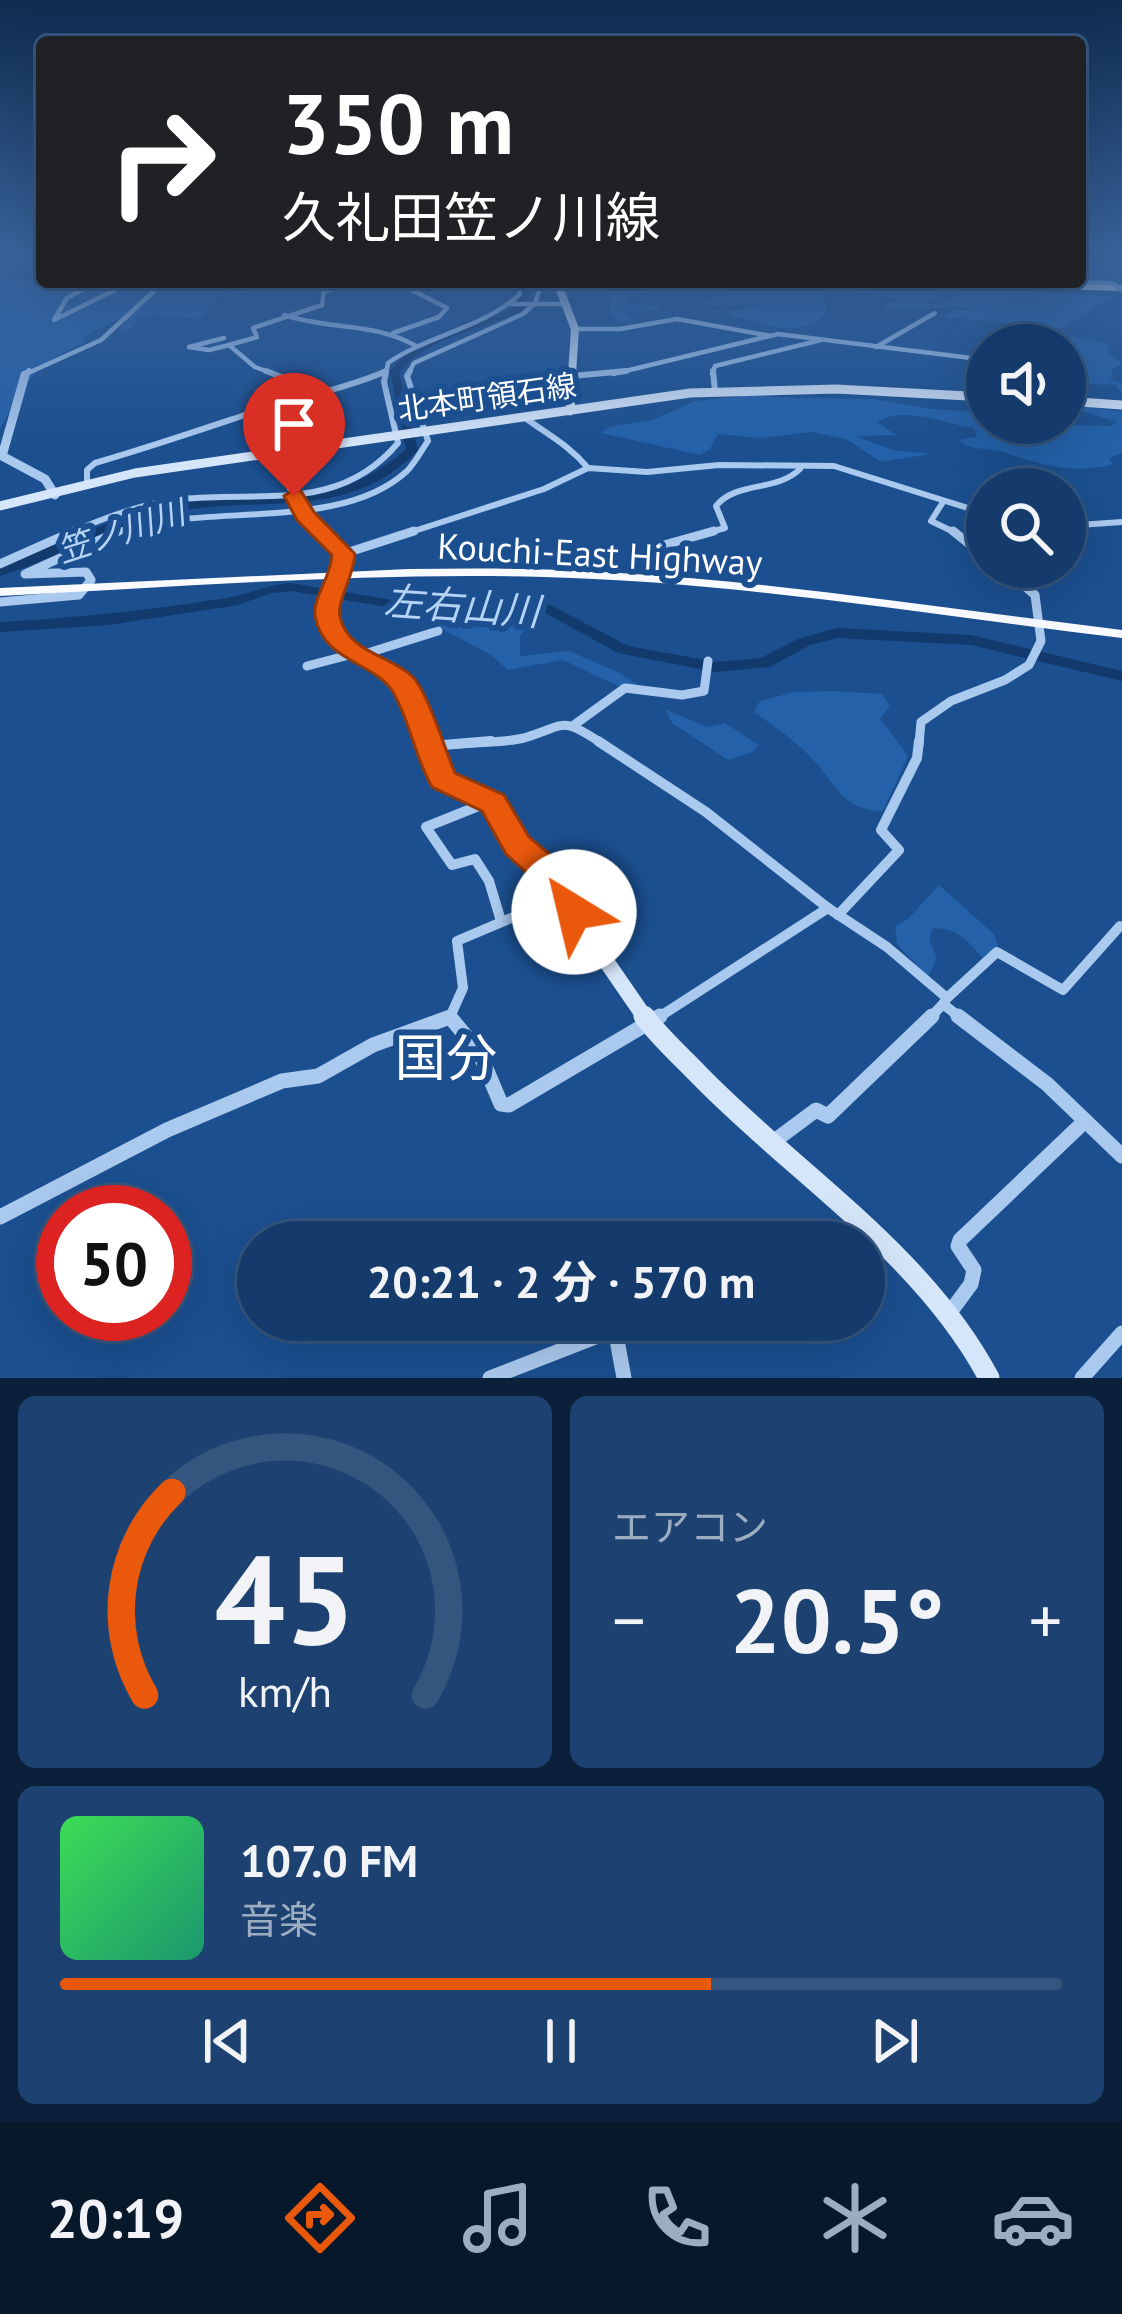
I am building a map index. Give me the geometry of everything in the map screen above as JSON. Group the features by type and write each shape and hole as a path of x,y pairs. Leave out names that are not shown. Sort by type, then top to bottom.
{"highway":[{"name":"Kouchi-East Highway","path":"340,576 466,566 651,574 1122,631"},
{"name":"Kouchi-East Highway","path":"4,586 486,573 630,578 1035,621"}],"main road":[{"path":"570,410 575,329 571,315"},
{"name":"北本町領石線","path":"0,506 135,473 715,391 836,388 966,396"},
{"path":"1086,402 1122,405"},
{"path":"276,452 301,510 340,576 324,613 356,655 403,683 443,780 490,801 518,845 561,884 574,912 650,1023 770,1145 856,1221"},
{"path":"885,1248 951,1311 989,1378"}],"street":[{"path":"55,495 45,479 2,456 25,376 41,363 98,342 123,315"},
{"path":"283,315 254,328 257,337 189,347 227,342 255,367 326,394"},
{"path":"285,315 320,327 393,333 432,352"},
{"path":"393,333 441,315"},
{"path":"87,485 87,470 94,463 384,373 393,358 492,315"},
{"path":"0,602 69,597 89,584 86,572 25,574 155,520 301,510 371,490 402,472 423,451 425,431 407,376 414,363 517,315"},
{"path":"876,347 931,315"},
{"path":"575,329 620,329 677,319 739,327 771,337"},
{"path":"572,376 610,375 771,337 799,335 966,358"},
{"path":"715,391 711,379 715,366 821,340"},
{"path":"0,564 152,503 294,495 357,478 393,451 398,435 384,373"},
{"path":"273,409 279,419 272,440 276,452"},
{"path":"524,417 567,443 588,468"},
{"path":"340,576 588,468 646,472 719,465 800,469 825,465 872,475 966,508"},
{"path":"651,574 645,560 659,549 725,528 716,506 724,496 788,480 800,469"},
{"path":"943,502 931,521 966,541"},
{"path":"1086,522 1122,522"},
{"path":"450,1017 479,1052 501,1104 508,1105 833,912 899,850 881,830 917,758 921,722 937,715 946,703 1018,674 1034,657 1041,641 1035,596 1026,588"},
{"path":"307,666 438,632"},
{"path":"574,725 625,688 700,693 708,686 708,664"},
{"path":"430,746 523,738 553,724 574,725 706,812 833,912 887,947 1047,1084 1122,1156"},
{"path":"490,801 426,827 452,865 475,859 489,881 501,921"},
{"path":"0,1217 167,1130 282,1082 318,1076 373,1045 450,1017 464,988 457,941 501,921 574,912"},
{"path":"770,1145 816,1110 828,1116 837,1109 850,1090 915,1036 997,952 1063,990 1120,926"},
{"path":"951,1311 971,1284 974,1270 958,1246 960,1240 1085,1121"},
{"path":"1082,1378 1122,1333"},
{"path":"490,1378 584,1341"},
{"path":"617,1341 624,1378"}],"shaded area":[{"path":"0,315 149,315 117,333 124,323 117,320 84,336 85,342 42,367 0,430"},
{"path":"730,315 824,315 800,328"},
{"path":"1083,315 1070,324 943,317"},
{"path":"1086,339 1111,345 1107,352 1122,363 1111,370 1113,377 1108,379 1122,383 1122,394 1116,385 1086,384"},
{"path":"790,391 765,397 874,399 966,411 966,426 913,415 877,422 896,435 855,436 893,450 931,454 881,462 846,439 812,432 760,438 718,434 710,449 700,455 601,433 609,427 655,419 695,401"},
{"path":"1086,406 1122,412 1122,453 1109,458 1113,464 1058,467 966,444 1086,444 1086,425 1117,422 1086,412"},
{"path":"518,604 536,617 520,636 520,656 569,651 620,673 640,687 635,694 563,660 508,670 491,655 412,613"},
{"path":"794,692 882,694 890,707 880,718 908,756 883,811 847,800 807,754 754,712 760,701"},
{"path":"665,709 706,727 725,723 759,745 753,752 728,760 672,723"},
{"path":"939,885 995,935 998,946 984,960 962,937 933,928 929,939 937,958 928,977 897,944 895,926 908,919"}],"waterway":[{"name":"笠ノ川川","path":"0,572 166,510 296,499 359,487 387,472 412,450 394,373 404,360 433,341 505,315"},
{"name":"左右山川","path":"0,627 109,620 238,601 269,589 291,587 417,608 543,605 624,650 716,667 764,663 804,642 837,633 971,640 1122,676"}],"district":[{"name":"国分","path":"446,1058"}],"route":[{"path":"294,496 305,516 344,554 343,577 326,604 328,622 348,650 403,683 443,780 493,803 518,845 553,873 574,912"}]}
